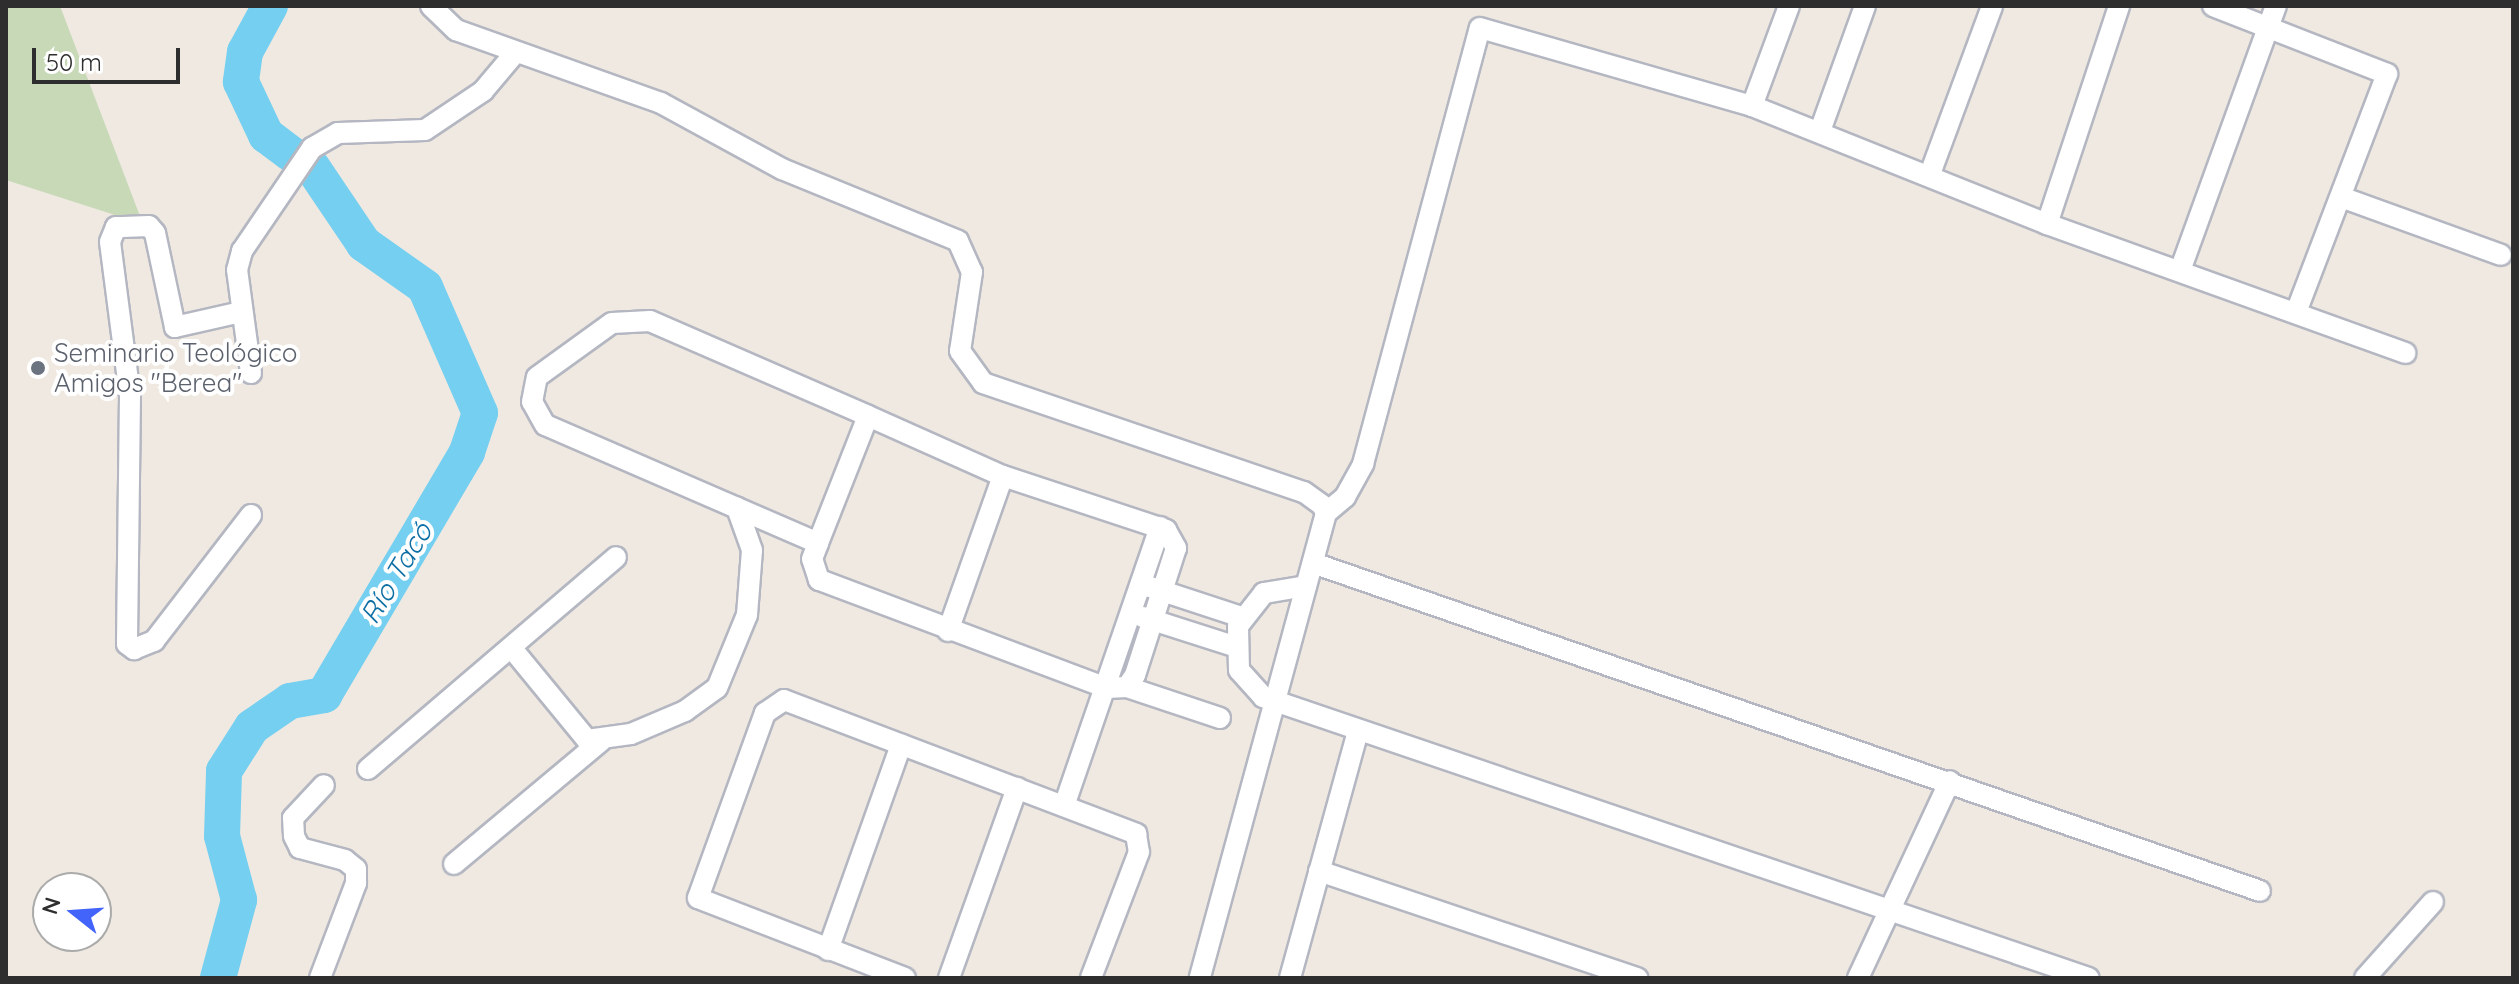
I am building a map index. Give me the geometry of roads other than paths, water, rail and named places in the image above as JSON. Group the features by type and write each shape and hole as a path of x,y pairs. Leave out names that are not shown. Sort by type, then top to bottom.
{"street":[{"path":"431,6 456,30 661,103 782,169 958,241 972,272 960,351 983,383 1304,492 1326,513"},
{"path":"1752,106 1789,6"},
{"path":"1820,131 1865,6"},
{"path":"1930,174 1992,6"},
{"path":"2047,224 2119,6"},
{"path":"2213,6 2387,74 2297,310"},
{"path":"2181,268 2276,6"},
{"path":"1200,978 1326,513 1345,497 1363,464 1473,33 1516,36 1752,106 1930,174 2047,224 2181,268 2405,353"},
{"path":"251,373 241,312 242,251 321,138 425,130 483,91 515,53"},
{"path":"2341,197 2501,255"},
{"path":"241,312 175,327 155,233 149,226 116,227 110,242 130,396 127,644 134,649 154,641 251,515"},
{"path":"818,543 545,425 532,402 537,377 612,323 642,319 1003,476 1160,527 1176,548 1153,620 1118,688 1070,808"},
{"path":"868,416 818,543 812,567 824,584 948,631 1118,688 1220,718"},
{"path":"948,631 1003,476"},
{"path":"454,864 601,741 685,711 717,688 754,581 737,508"},
{"path":"1118,688 1132,613 1160,527"},
{"path":"368,769 514,651 616,557"},
{"path":"1313,563 1950,781 2260,891"},
{"path":"1141,584 1242,617"},
{"path":"1306,586 1264,593 1242,617 1234,646 1245,681 1274,702 1891,915 2089,978"},
{"path":"1132,613 1234,646"},
{"path":"514,651 573,731 601,741"},
{"path":"905,978 705,906 698,898 765,713 784,700 1136,834 1139,852 1091,978"},
{"path":"1290,978 1358,731"},
{"path":"828,950 901,745"},
{"path":"1858,978 1891,915 1950,781"},
{"path":"320,978 356,883 356,869 345,860 300,848 294,836 293,818 324,785"},
{"path":"949,978 1017,788"},
{"path":"1319,871 1637,978"},
{"path":"2365,978 2433,902"}],"waterway":[{"name":"Río Tacó","path":"270,6 245,52 241,82 266,135 291,154"},
{"name":"Río Tacó","path":"218,978 239,900 222,836 224,771 252,727 290,701 324,695 467,452 480,413 425,287 364,244 312,167"}],"place":[{"name":"Seminario Teológico Amigos \"Berea\"","path":"38,368"}]}
